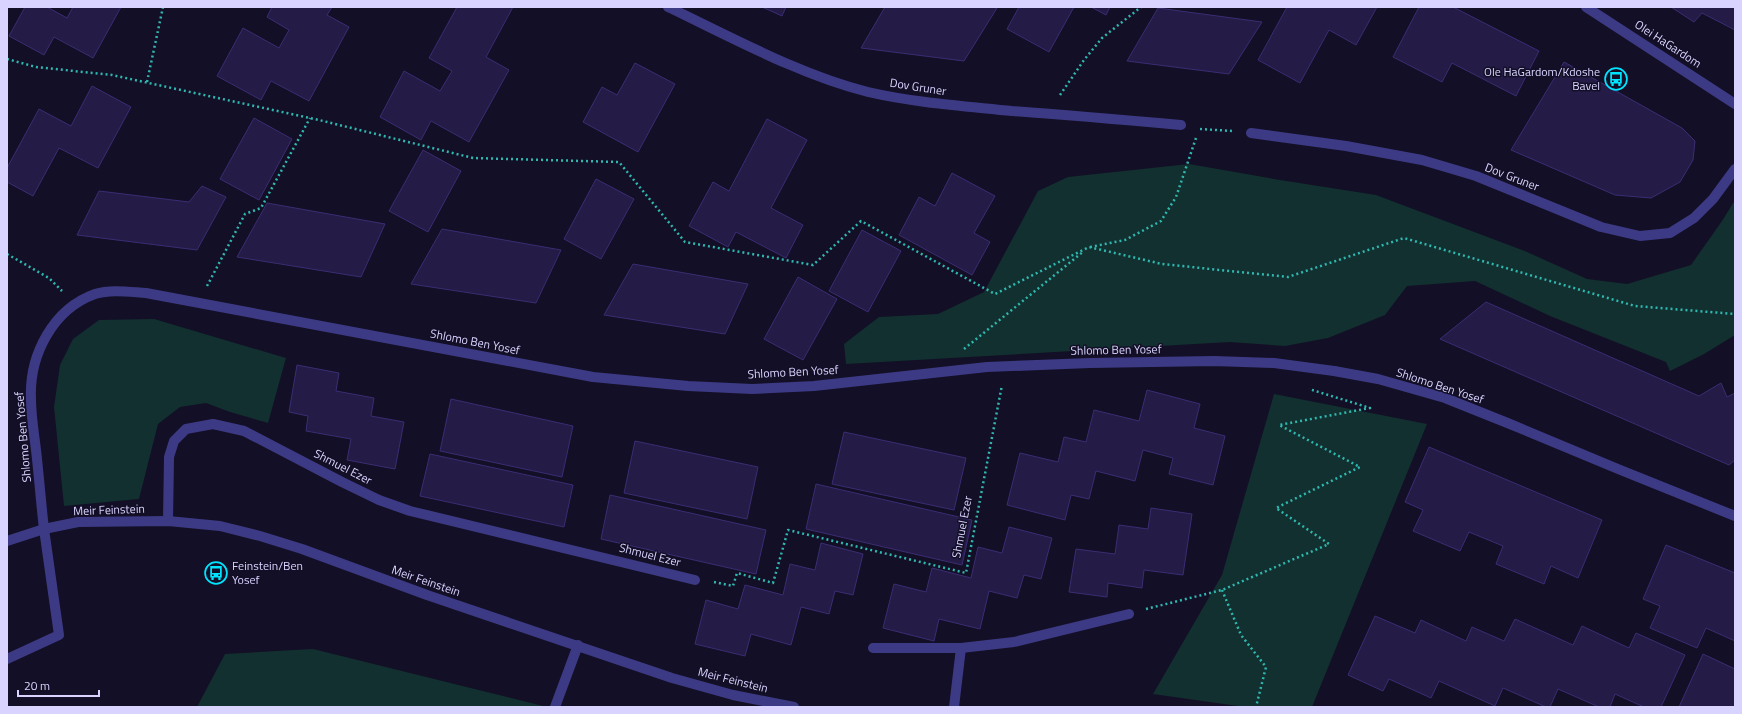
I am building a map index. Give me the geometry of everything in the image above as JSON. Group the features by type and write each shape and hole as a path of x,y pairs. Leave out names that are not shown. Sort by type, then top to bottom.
{"street":[{"name":"Dov Gruner","path":"668,7 806,71 840,83 910,101 1048,114 1181,124"},
{"name":"Olei HaGardom","path":"1586,7 1735,104"},
{"name":"Dov Gruner","path":"1251,133 1346,146 1422,160 1476,176 1601,227 1640,236 1670,233 1694,218 1713,199 1735,169"},
{"name":"Shlomo Ben Yosef","path":"7,659 60,635 44,529 31,398 33,371 41,344 55,322 76,303 96,294 119,291 146,293 198,302 593,377 688,386 752,388 814,386 936,372 1090,363 1214,361 1274,363 1334,371 1378,380 1444,398 1735,516"},
{"name":"Shmuel Ezer","path":"168,522 169,457 174,441 186,429 213,424 244,431 379,500 410,511 695,580"},
{"name":"Meir Feinstein","path":"7,541 44,529 78,522 168,522 220,526 302,549 427,595 672,678 733,695 794,707"},
{"path":"873,648 961,648 1014,642 1129,614"},
{"path":"555,707 578,646"},
{"path":"954,707 961,648"}],"path":[{"path":"147,82 163,7"},
{"path":"1048,114 1084,60 1102,38 1141,7"},
{"path":"7,59 36,68 112,75 147,82 310,118 473,158 619,162 685,242 813,265 861,221 995,294 1088,247 1126,240 1161,221 1176,197 1199,129"},
{"path":"198,302 245,214 261,208 310,118"},
{"path":"1181,124 1199,129 1251,133"},
{"path":"1088,247 1162,264 1288,277 1404,238 1635,306 1735,314"},
{"path":"936,372 1088,247"},
{"path":"7,254 49,278 76,303"},
{"name":"Shmuel Ezer","path":"695,580 733,586 737,573 773,583 788,530 966,573 1006,367"},
{"path":"1129,614 1222,590 1329,544 1276,508 1360,467 1278,425 1370,408 1304,387"},
{"path":"1222,590 1241,634 1266,667 1256,707"}],"green space":[{"path":"1189,164 1376,195 1527,252 1587,279 1627,284 1691,265 1735,200 1735,335 1704,354 1670,371 1666,362 1550,316 1475,281 1407,286 1385,315 1328,338 1285,346 1230,342 846,364 844,344 879,317 938,314 984,292 1038,191 1068,177"},
{"path":"154,319 286,358 268,423 206,403 180,407 158,424 139,499 64,506 54,407 60,365 73,339 99,320"},
{"path":"1274,394 1427,424 1312,707 1245,707 1153,694 1222,575"},
{"path":"313,649 547,707 197,707 225,654"}],"building":[{"path":"25,7 47,7 67,18 73,7 121,7 93,58 54,37 44,55 9,36"},
{"path":"272,7 332,7 327,15 349,27 309,101 271,81 261,100 217,76 243,28 279,48 289,30 267,17"},
{"path":"457,7 513,7 486,57 509,70 469,142 431,121 421,140 380,117 404,71 440,91 452,71 429,58"},
{"path":"762,7 786,7 782,16"},
{"path":"885,7 997,8 964,61 861,48"},
{"path":"1019,7 1074,7 1049,52 1007,29"},
{"path":"1091,7 1110,7 1106,15"},
{"path":"1287,7 1377,7 1356,45 1329,30 1300,83 1258,60"},
{"path":"1419,7 1453,7 1539,51 1516,96 1452,63 1442,82 1393,57"},
{"path":"1671,7 1735,7 1735,30 1702,13 1694,22"},
{"path":"1158,8 1262,22 1229,74 1127,61"},
{"path":"1564,62 1682,128 1695,141 1693,160 1680,182 1651,198 1615,195 1511,150"},
{"path":"635,63 675,84 638,152 583,122 602,87 617,95"},
{"path":"92,86 131,107 98,168 59,148 33,196 7,182 7,168 39,109 71,126"},
{"path":"254,118 292,139 259,200 220,179"},
{"path":"767,119 807,140 771,208 803,225 786,258 736,232 728,247 689,226 713,182 729,191"},
{"path":"423,150 461,171 428,232 389,211"},
{"path":"952,173 995,196 974,233 990,242 972,275 899,235 919,197 935,206"},
{"path":"596,179 634,199 601,259 564,239"},
{"path":"202,186 226,197 197,250 77,235 99,191 189,202"},
{"path":"267,203 385,224 361,277 237,257"},
{"path":"442,229 561,250 536,303 411,284"},
{"path":"862,230 901,251 868,312 829,291"},
{"path":"633,264 748,284 725,334 604,315"},
{"path":"798,277 837,299 803,360 764,339"},
{"path":"1486,302 1699,396 1721,383 1727,397 1735,393 1735,460 1729,465 1440,339"},
{"path":"297,365 339,373 336,391 374,398 371,416 404,422 395,469 347,460 351,439 306,431 308,416 289,412"},
{"path":"1147,390 1200,404 1194,428 1225,436 1213,485 1169,474 1173,458 1143,450 1135,481 1096,471 1089,499 1071,495 1065,520 1007,505 1020,453 1058,462 1064,437 1086,442 1094,410 1139,421"},
{"path":"451,399 573,426 562,477 440,451"},
{"path":"844,432 966,458 954,510 832,484"},
{"path":"635,441 758,467 747,519 624,493"},
{"path":"1429,447 1602,520 1578,578 1551,566 1544,584 1496,564 1503,546 1469,532 1460,551 1413,531 1423,510 1405,502"},
{"path":"430,454 573,485 564,527 420,496"},
{"path":"816,484 972,520 962,565 806,529"},
{"path":"610,495 766,530 756,574 601,539"},
{"path":"1151,508 1192,514 1183,575 1144,570 1142,588 1108,583 1107,597 1069,592 1076,549 1115,554 1119,525 1148,529"},
{"path":"1009,527 1052,538 1041,579 1024,575 1017,598 989,591 980,629 939,619 934,641 883,628 894,584 926,592 932,568 971,578 978,547 1002,553"},
{"path":"821,543 863,554 853,595 835,591 829,614 801,607 791,645 751,634 745,656 695,644 706,600 738,609 745,585 783,595 790,564 815,570"},
{"path":"1666,545 1735,573 1735,641 1706,628 1697,648 1650,628 1660,606 1643,599"},
{"path":"1375,616 1415,633 1421,620 1466,641 1472,627 1504,641 1515,619 1573,645 1582,626 1629,648 1636,633 1685,655 1661,707 1644,707 1615,694 1610,707 1599,707 1558,689 1550,707 1546,707 1503,688 1495,706 1439,681 1431,698 1389,679 1383,691 1348,675"},
{"path":"1703,654 1735,669 1735,707 1679,707"}],"place":[{"name":"Ole HaGardom/Kdoshe Bavel","path":"1616,79"},
{"name":"Feinstein/Ben Yosef","path":"216,573"}]}
